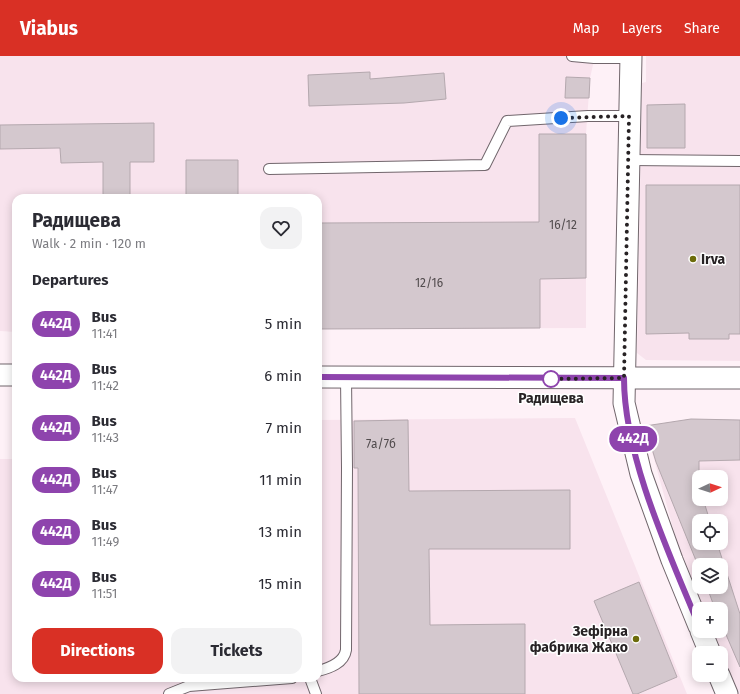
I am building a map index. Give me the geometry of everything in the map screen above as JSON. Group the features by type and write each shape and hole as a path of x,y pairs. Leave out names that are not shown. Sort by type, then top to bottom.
{"street":[{"path":"631,57 624,403 641,474 672,560 692,609"},
{"path":"0,375 12,375"},
{"path":"322,377 740,378"},
{"path":"722,682 727,694"}],"lane":[{"path":"572,56 594,58 631,57"},
{"path":"269,169 485,164 507,121 588,116 629,116"},
{"path":"628,160 740,161"},
{"path":"322,669 341,661 345,656 346,650 348,468 346,377"},
{"path":"169,694 189,686 240,682"},
{"path":"312,682 316,694"}],"shaded area":[{"path":"0,56 595,56 590,78 586,134 586,328 322,329 322,194 12,194 12,332 0,331"},
{"path":"646,56 740,56 740,361 646,360 637,353 642,83 646,82"},
{"path":"575,418 687,694 0,694 0,459 12,459 12,682 322,682 322,420"},
{"path":"691,419 740,420 740,694 736,694 728,674 728,646 717,646 714,638 728,638 728,602 699,602 696,594 728,594 728,558 692,558 692,583 678,546 645,426"}],"building":[{"path":"370,72 370,79 444,73 446,99 404,103 309,106 308,75"},
{"path":"566,77 590,78 589,98 565,98"},
{"path":"685,104 685,148 647,148 647,105"},
{"path":"154,123 154,162 130,162 130,194 103,194 103,162 61,163 60,148 0,149 0,125"},
{"path":"539,134 586,134 586,278 540,279 540,328 322,329 322,223 539,222"},
{"path":"186,160 238,160 238,194 186,194"},
{"name":"Irva","path":"646,185 740,185 740,334 729,334 729,339 689,339 689,333 646,334"},
{"path":"691,419 740,420 740,460 699,461 699,470 692,470 692,506 705,506 708,514 692,514 692,550 719,550 722,558 695,558 656,462 645,426"},
{"path":"408,420 409,491 570,490 570,549 429,549 430,625 525,624 525,694 359,694 358,468 354,468 354,421"},
{"path":"728,577 740,614 740,667 727,638 728,602 712,602 710,594 728,594"},
{"name":"Зефірна фабрика Жако","path":"639,582 677,677 637,694 633,694 594,601"}],"bus line":[{"name":"442Д","path":"322,377 624,378 624,403 641,474 672,560 692,609"}],"place":[{"name":"Irva","path":"693,259"},
{"name":"Радищева","path":"551,379"},
{"name":"Зефірна фабрика Жако","path":"636,639"}],"route":[{"path":"551,379 549,379 624,378 629,116 588,116 561,118"}]}
